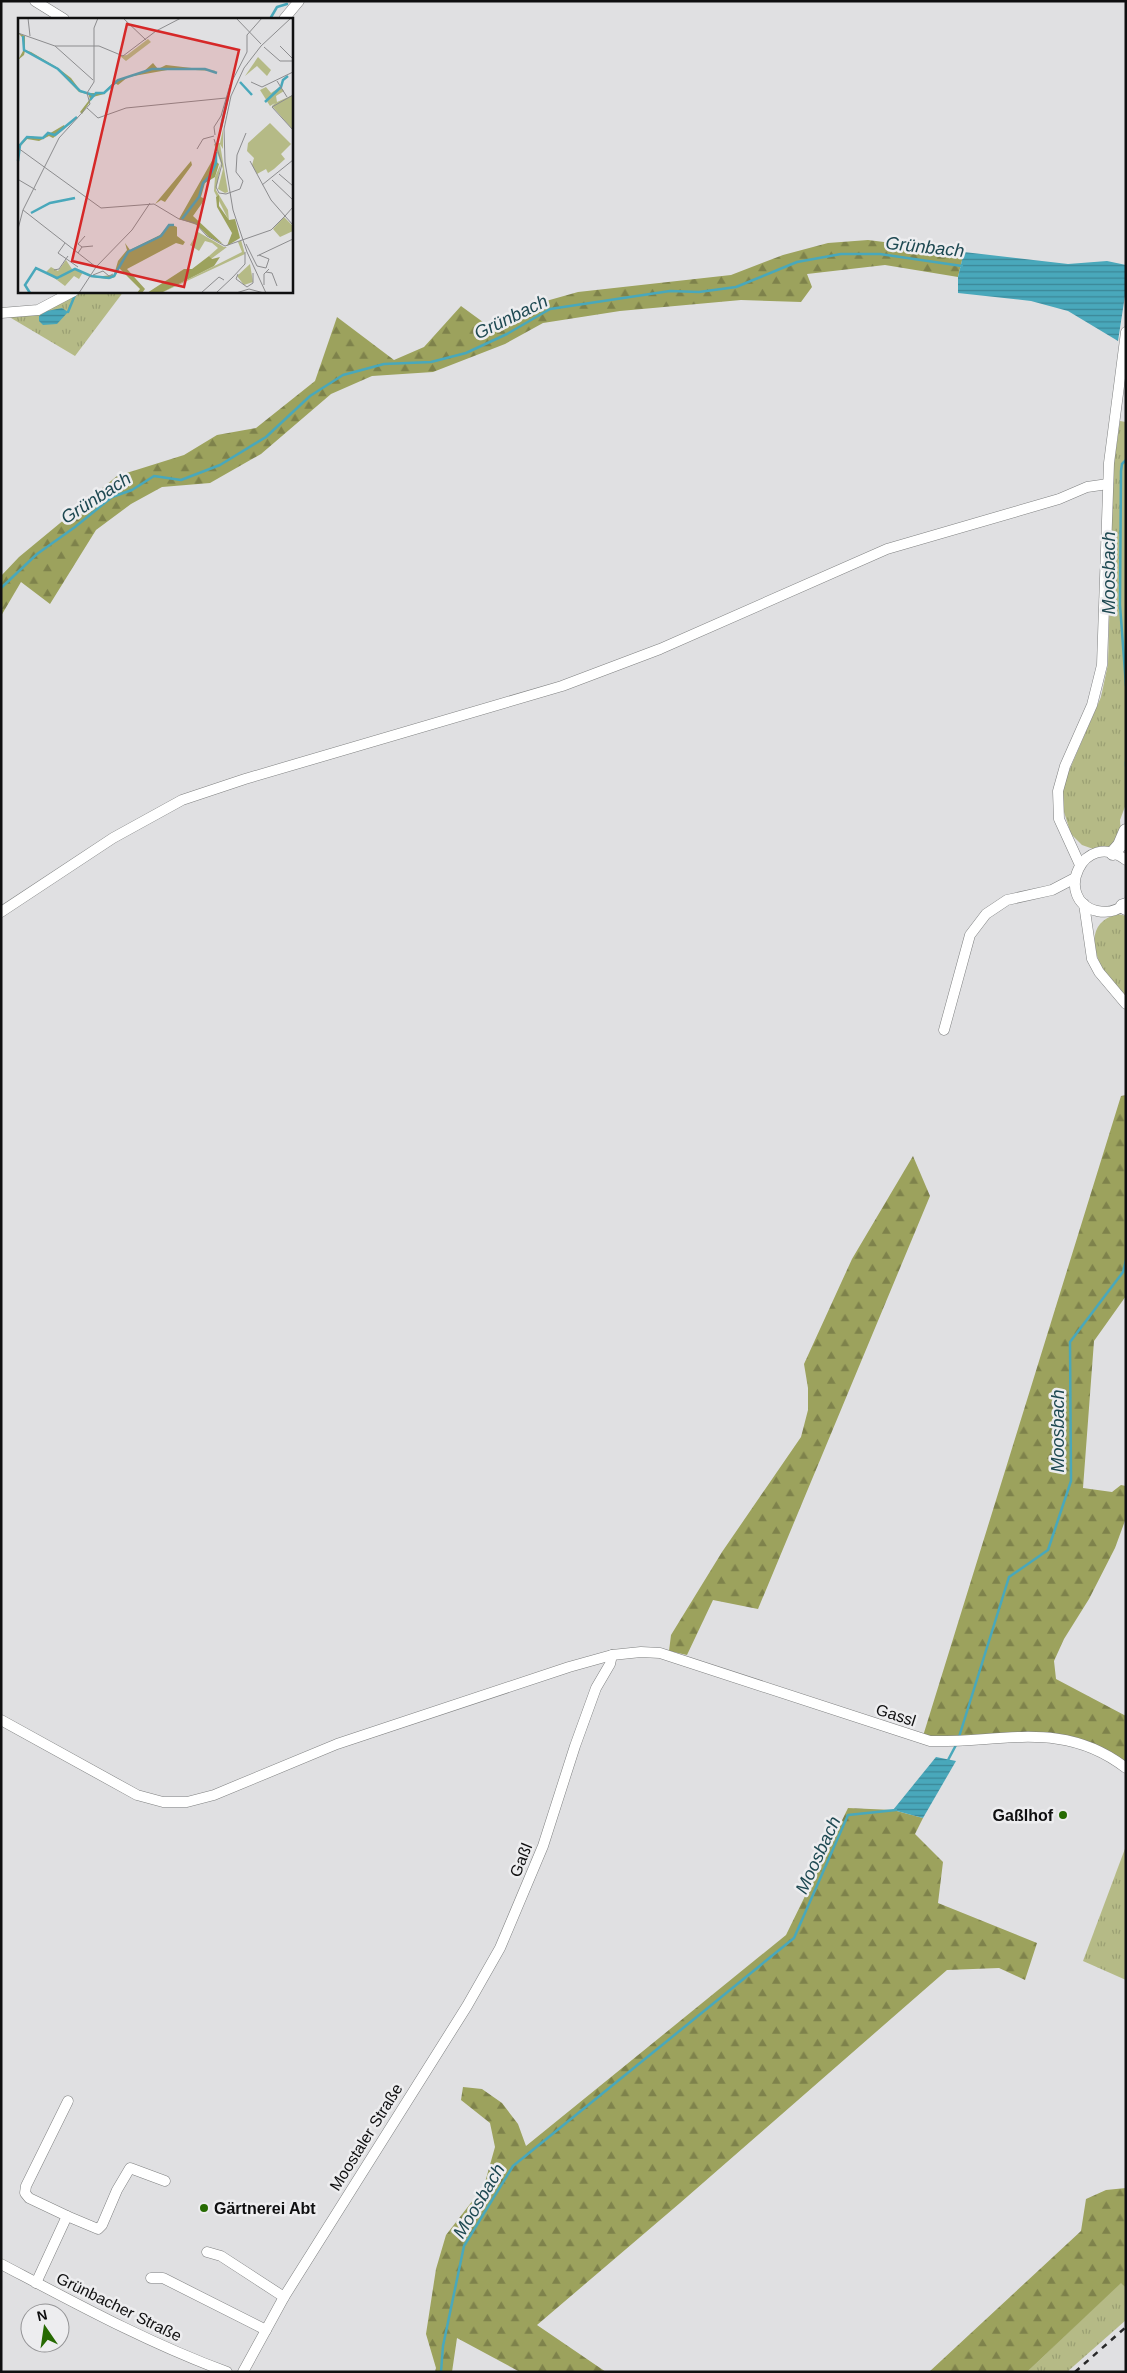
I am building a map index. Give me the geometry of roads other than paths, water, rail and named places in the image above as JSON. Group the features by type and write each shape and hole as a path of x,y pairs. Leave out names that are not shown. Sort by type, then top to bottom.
{"highway":[{"path":"1113,853 1120,845 1126,831"}],"street":[{"path":"35,1 62,18"},
{"path":"285,18 299,1"},
{"path":"1,312 38,310 72,292"},
{"path":"1080,865 1060,819 1058,791 1065,766 1092,705 1102,665 1108,484 1112,428 1126,332"},
{"path":"1,912 121,833 190,797 245,779 562,686 660,650 886,549 1059,499 1087,487 1108,484"},
{"path":"1072,843 1094,854 1113,853 1126,860"},
{"path":"944,1030 970,935 977,924 986,914 1007,900 1052,890 1074,878 1080,865 1094,854"},
{"path":"1074,878 1089,931 1091,952 1098,972 1126,1004"},
{"path":"1052,890 1081,901 1102,912 1114,911 1125,906"},
{"path":"1089,931 1102,912"},
{"name":"Gassl","path":"612,1656 660,1653 930,1742 957,1742 1033,1736 1057,1738 1086,1744 1114,1759 1126,1768"},
{"path":"1,1720 136,1795 163,1802 187,1802 214,1795 337,1744 569,1667 612,1656"},
{"name":"Gaßl","path":"430,2064 467,2006 500,1948 543,1846 596,1688 610,1664 612,1656"},
{"name":"Moostaler Straße","path":"243,2372 284,2297 430,2064"},
{"path":"68,2102 26,2186 25,2192 29,2198 98,2229 102,2226 117,2190 130,2168 165,2181"},
{"path":"36,2283 67,2216"},
{"path":"207,2252 221,2256 284,2297"},
{"name":"Grünbacher Straße","path":"1,2264 104,2319 199,2362 227,2372"},
{"path":"151,2278 163,2278 266,2330"}],"water":[{"path":"964,252 1068,264 1107,261 1126,265 1126,289 1118,341 1068,311 1031,301 958,293 958,277"},
{"path":"62,308 68,312 57,324 43,325 39,321 39,316 47,311"},
{"path":"936,1757 956,1761 923,1818 893,1810"}],"waterway":[{"path":"271,18 277,7 287,4"},
{"name":"Grünbach","path":"1,588 37,554 112,497 132,490 154,476 181,480 220,465 266,437 310,396 343,375 384,364 431,362 466,353 507,334 550,309 670,291 699,292 736,287 797,262 841,254 880,254 962,266"},
{"path":"68,312 75,295"},
{"name":"Moosbach","path":"1126,460 1122,464 1121,471 1120,605 1126,686"},
{"name":"Moosbach","path":"959,1737 1009,1577 1048,1550 1071,1481 1070,1342 1123,1272 1126,1260"},
{"name":"Moosbach","path":"947,1762 956,1745"},
{"name":"Moosbach","path":"441,2372 443,2346 464,2246 513,2166 794,1938 848,1815 896,1810"}],"railway":[{"path":"1075,2372 1126,2327"}],"place":[{"name":"Gaßlhof","path":"1063,1815"},
{"name":"Gärtnerei Abt","path":"204,2208"}]}
